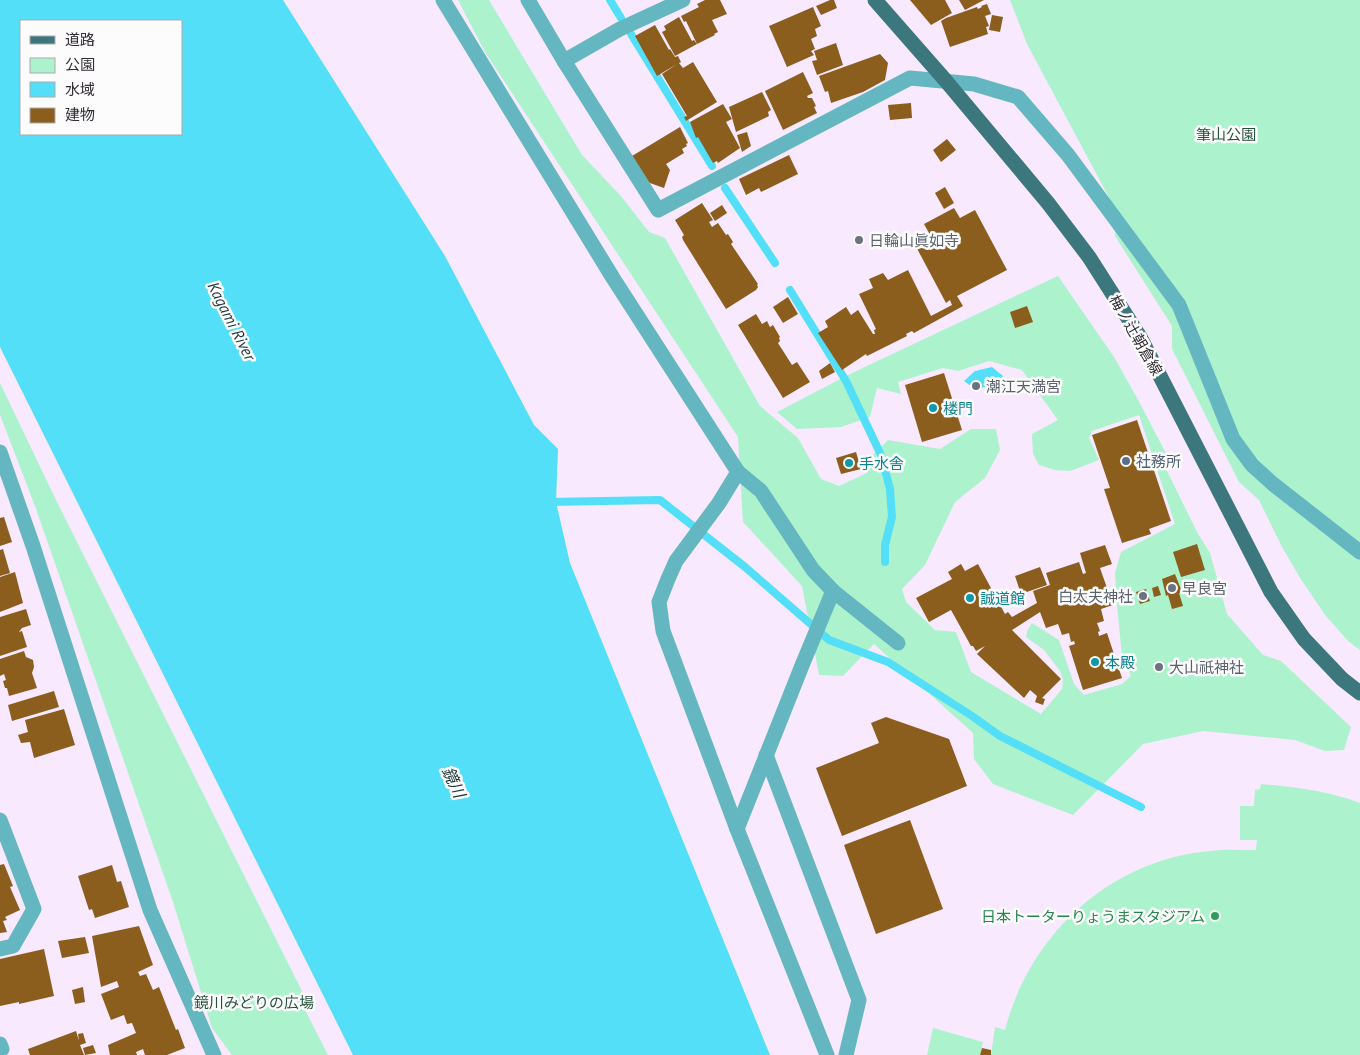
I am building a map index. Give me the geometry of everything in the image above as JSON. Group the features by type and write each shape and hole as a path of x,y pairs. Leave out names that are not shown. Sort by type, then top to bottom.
{"main road":[{"name":"梅ノ辻朝倉線","path":"875,0 1048,203 1089,257 1140,336 1271,592 1304,639 1342,679 1360,693"}],"street":[{"path":"443,0 613,278 738,472 761,491 813,570 833,591 898,643"},
{"path":"528,0 658,210 910,78 974,84 1018,97 1068,155 1179,305 1233,439 1242,452 1252,465 1273,484 1360,552"},
{"path":"564,61 620,29 684,0"},
{"path":"0,452 33,546 150,910 214,1055"},
{"path":"738,472 719,503 676,561 659,602 662,630 737,829 827,1055"},
{"path":"737,829 833,591"},
{"path":"766,755 859,1000 846,1055"},
{"path":"0,820 34,909 13,946 0,949"}],"green space":[{"path":"458,0 489,0 582,155 621,196 649,232 665,238 760,406 798,438 821,479 839,486 867,473 869,459 888,440 940,449 971,429 996,429 1000,450 985,478 955,502 925,565 902,589 906,602 935,630 956,632 971,672 1041,714 1062,689 1063,680 1060,671 1044,650 1026,637 1032,623 1059,640 1074,684 1084,695 1122,684 1131,676 1122,656 1117,605 1115,573 1121,552 1175,524 1139,415 1092,431 1089,438 1099,460 1070,471 1055,470 1039,465 1033,454 1032,434 1058,420 1022,370 989,361 958,371 943,368 898,382 901,394 877,388 870,417 841,427 797,429 777,412 850,374 1058,276 1114,357 1169,459 1167,471 1197,532 1210,553 1227,614 1263,655 1281,661 1351,727 1344,750 1325,751 1295,740 1203,731 1143,744 1073,815 993,784 974,759 973,733 874,644 843,676 819,675 802,586 743,522 738,437 485,52"},
{"name":"筆山公園","path":"1010,0 1360,0 1360,650 1348,641 1326,616 1282,547 1259,500 1239,482 1172,349 1172,326 1115,236 1113,205 1027,44"},
{"name":"鏡川みどりの広場","path":"0,383 56,500 303,993 302,1004 328,1055 232,1055 212,1028 173,902 35,506 0,415"},
{"name":"日本トーターりょうまスタジアム","path":"1261,784 1311,790 1336,795 1360,803 1360,1055 991,1055 995,1027 1005,1030 1017,995 1034,963 1054,934 1079,908 1108,886 1139,869 1174,857 1216,850 1256,850 1257,840 1240,840 1240,806 1254,806 1255,790 1260,789"},
{"path":"933,1028 983,1042 980,1055 927,1055"}],"water":[{"path":"0,0 283,0 445,256 534,425 558,449 556,502 570,563 770,1055 353,1055 0,347"},
{"path":"992,367 1003,376 1000,384 975,389 964,381 975,371"}],"building":[{"path":"705,0 720,0 727,14 712,20 718,32 715,35 697,44 686,21 684,22 681,16 699,7 697,4"},
{"path":"834,0 837,8 821,15 816,6"},
{"path":"910,0 945,0 952,13 931,25"},
{"path":"959,0 984,0 965,10"},
{"path":"987,4 991,14 985,16 989,26 986,27 988,34 950,47 941,21 977,7 978,9"},
{"path":"813,7 821,26 815,29 817,36 811,39 815,49 811,51 814,55 787,67 769,26"},
{"path":"992,15 1003,17 1000,32 989,30"},
{"path":"679,17 692,41 694,40 697,44 675,56 662,32 666,30 664,26"},
{"path":"655,25 669,50 675,57 678,56 681,62 679,63 683,68 693,62 717,102 686,121 684,117 687,116 662,74 677,64 657,76 635,36"},
{"path":"836,43 843,65 817,75 812,61 817,60 814,51"},
{"path":"880,54 888,63 885,80 863,92 831,103 828,91 825,92 819,76"},
{"path":"803,72 813,93 807,96 812,98 817,113 783,130 765,91"},
{"path":"762,92 771,110 768,112 769,116 736,132 729,107"},
{"path":"911,103 912,118 890,120 888,105"},
{"path":"723,104 732,119 726,122 740,148 718,163 717,161 713,163 698,137 696,138 690,122"},
{"path":"680,127 688,143 682,149 684,153 666,164 670,170 664,188 647,182 632,156"},
{"path":"747,132 751,146 742,152 737,135"},
{"path":"947,139 956,150 941,162 933,150"},
{"path":"789,155 798,174 761,192 759,188 746,195 739,179"},
{"path":"945,187 954,203 944,209 935,193"},
{"path":"702,203 713,220 709,222 712,227 718,223 726,235 728,234 733,242 731,244 758,284 756,290 726,309 683,240 682,237 684,235 675,220"},
{"path":"722,205 727,213 715,221 710,213"},
{"path":"954,208 960,218 975,210 1007,270 957,296 963,306 914,333 912,331 906,334 907,336 867,356 866,354 842,370 818,333 828,327 825,321 846,307 851,315 858,310 873,334 875,334 874,330 876,329 859,294 873,288 869,279 883,273 888,280 908,270 931,316 952,305 950,300 946,303 913,241 929,233 924,224"},
{"path":"788,297 798,314 783,323 773,307"},
{"path":"1027,306 1033,322 1015,328 1010,312"},
{"path":"756,314 762,324 767,321 770,327 773,325 780,337 778,343 792,365 797,362 810,382 783,398 738,325"},
{"path":"830,363 835,372 822,379 819,371"},
{"name":"楼門","path":"944,373 962,430 922,442 905,385"},
{"name":"社務所","path":"1137,420 1171,521 1149,529 1151,534 1122,543 1104,489 1110,488 1092,435"},
{"name":"手水舎","path":"856,452 861,469 841,474 836,458"},
{"path":"4,517 12,542 0,546 0,518"},
{"path":"1197,544 1205,570 1181,577 1173,552"},
{"path":"1105,545 1112,564 1100,568 1113,605 1101,609 1104,621 1097,623 1100,631 1098,632 1099,636 1107,633 1122,678 1083,690 1069,646 1075,644 1074,641 1071,642 1069,633 1062,635 1058,624 1046,628 1040,612 1012,630 1061,679 1042,698 1045,699 1043,705 1035,702 1037,696 1030,690 1024,698 977,654 985,646 976,651 971,646 951,610 929,622 916,598 952,579 948,572 961,564 965,571 978,564 1005,614 1008,612 1012,617 1037,603 1033,591 1050,585 1046,573 1079,562 1083,574 1086,573 1080,553"},
{"path":"3,549 10,573 0,576 0,550"},
{"path":"1040,567 1047,585 1021,594 1015,576"},
{"path":"15,572 23,603 0,612 0,577"},
{"name":"早良宮","path":"1175,574 1182,592 1179,593 1183,606 1172,609 1168,595 1166,596 1162,579"},
{"path":"1158,586 1161,595 1154,597 1152,588"},
{"name":"白太夫神社","path":"1146,589 1150,601 1140,604 1136,592"},
{"path":"26,609 31,625 22,628 19,632 22,631 27,647 0,656 0,617"},
{"path":"24,651 26,657 33,660 34,667 32,673 37,688 9,696 3,681 6,680 4,674 0,676 0,659"},
{"path":"54,691 59,707 12,721 8,705"},
{"path":"64,709 75,745 34,758 30,742 21,743 18,735 28,732 25,720"},
{"path":"886,717 949,739 967,786 842,836 816,768 879,743 871,723"},
{"path":"910,820 943,909 876,934 844,845"},
{"path":"4,864 13,886 10,887 20,910 5,917 7,920 3,921 7,932 0,933 0,865"},
{"path":"112,865 117,882 121,881 129,907 95,918 92,909 89,910 78,876"},
{"path":"139,926 153,965 138,972 140,976 146,974 153,990 159,987 185,1048 167,1055 145,1055 143,1049 136,1052 137,1055 110,1055 108,1045 136,1033 132,1023 127,1024 124,1015 111,1020 101,994 119,987 117,981 101,987 92,936"},
{"path":"85,937 89,953 62,958 58,941"},
{"path":"44,949 54,996 0,1006 0,959"},
{"path":"83,987 85,1002 75,1004 72,990"},
{"path":"76,1031 79,1041 78,1034 83,1033 86,1043 80,1045 84,1055 30,1055 28,1049"},
{"path":"93,1045 96,1053 85,1055 83,1048"},
{"path":"982,1048 991,1050 991,1055 980,1055"}],"waterway":[{"path":"610,0 621,18"},
{"path":"631,34 712,166"},
{"path":"725,188 775,263"},
{"path":"790,290 846,381 881,455 890,489 892,517 885,545 885,562"},
{"path":"547,502 660,500 745,567 829,640 888,662 1000,736 1141,807"}],"place":[{"name":"日輪山眞如寺","path":"859,240"},
{"name":"潮江天満宮","path":"976,386"},
{"name":"楼門","path":"933,408"},
{"name":"社務所","path":"1126,461"},
{"name":"手水舎","path":"849,463"},
{"name":"早良宮","path":"1172,588"},
{"name":"白太夫神社","path":"1143,596"},
{"name":"誠道館","path":"970,598"},
{"name":"本殿","path":"1095,662"},
{"name":"大山祇神社","path":"1159,667"},
{"name":"日本トーターりょうまスタジアム","path":"1215,916"}],"water label":[{"name":"Kagami River","path":"232,321"},
{"name":"鏡川","path":"454,782"}]}
